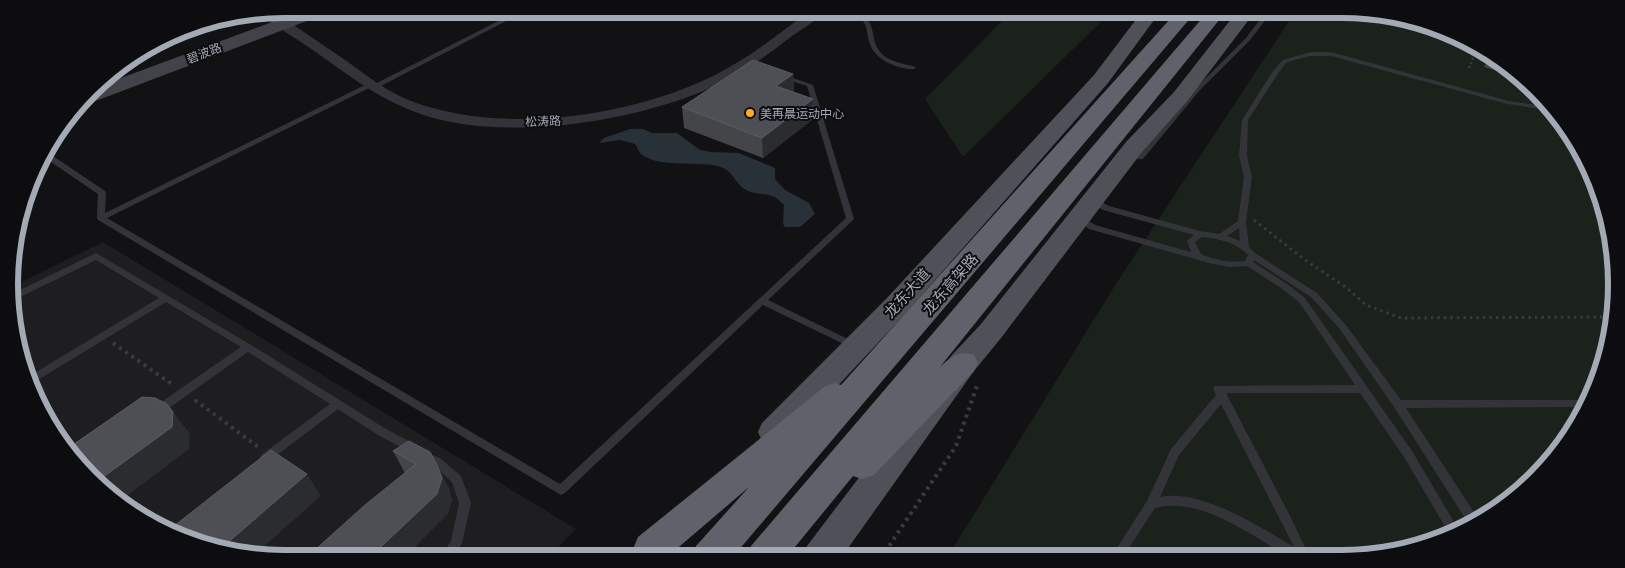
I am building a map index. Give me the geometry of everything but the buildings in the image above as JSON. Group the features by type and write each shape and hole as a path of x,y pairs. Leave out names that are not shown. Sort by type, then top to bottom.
{"highway":[{"name":"龙东高架路","path":"716,550 1182,17"},
{"name":"龙东高架路","path":"771,550 1212,17"},
{"path":"652,550 905,336"},
{"path":"778,550 971,371"}],"main road":[{"name":"龙东大道","path":"651,550 801,406 857,347 1102,79 1147,17"},
{"path":"826,550 971,371 991,331 1134,147 1180,96 1242,17"},
{"path":"1180,96 1226,57 1244,38 1259,17"}],"street":[{"name":"碧波路","path":"99,93 301,17"},
{"name":"松涛路","path":"273,18 373,86 403,103 445,115 493,121 545,122 615,114 658,104 690,92 749,66 810,17"}],"lane":[{"path":"101,218 510,17"},
{"path":"864,17 868,20 874,48 884,58 913,68"},
{"path":"1140,157 1198,89 1248,39 1265,17"},
{"path":"1451,526 1408,454 1302,300 1250,259 1245,246 1242,219 1248,177 1243,156 1245,120 1276,71 1285,61 1296,56 1310,54 1331,54 1509,103 1540,107"},
{"path":"101,218 561,490 850,218 810,85 772,73"},
{"path":"49,158 102,193 101,218"},
{"path":"1245,246 1228,237 1200,234 1106,208 1085,210 1092,227 1198,256 1220,264 1234,266 1250,259"},
{"path":"1221,236 1242,219"},
{"path":"1198,256 1191,240 1200,234"},
{"path":"18,295 96,256 248,347 382,432 436,462 457,479 464,503 456,543 451,550"},
{"path":"1250,259 1314,295 1342,326 1398,404 1471,517"},
{"path":"35,378 166,298"},
{"path":"762,302 857,347"},
{"path":"153,414 248,347"},
{"path":"1300,550 1218,389 1363,389"},
{"path":"1121,550 1151,504 1175,452 1222,395"},
{"path":"1398,404 1579,403"},
{"path":"253,467 337,404"},
{"path":"1151,504 1177,500 1211,509 1287,550"}],"path":[{"path":"1469,68 1475,53"},
{"path":"1242,219 1253,219 1305,260 1347,288 1366,306 1401,318 1605,317"},
{"path":"886,550 956,446 971,371"}],"shaded area":[{"path":"1006,17 1106,17 963,157 925,99"},
{"path":"1292,17 1358,18 1393,23 1427,32 1474,53 1517,84 1541,108 1563,136 1580,166 1598,215 1605,249 1608,284 1605,319 1593,370 1580,402 1563,432 1541,460 1517,484 1489,506 1443,530 1393,545 1358,550 952,550 1114,287"},
{"path":"630,129 643,129 652,133 677,133 700,150 739,153 775,168 775,179 785,190 809,203 815,214 800,227 785,227 783,224 784,205 779,200 770,195 746,190 729,172 721,167 702,164 669,163 649,159 641,154 635,144 620,140 599,143 604,138"},
{"path":"103,242 576,529 555,550 267,550 215,541 166,523 136,506 108,484 84,460 62,432 45,402 32,370 20,319 18,284"}],"place":[{"name":"美再晨运动中心","path":"750,113"}]}
